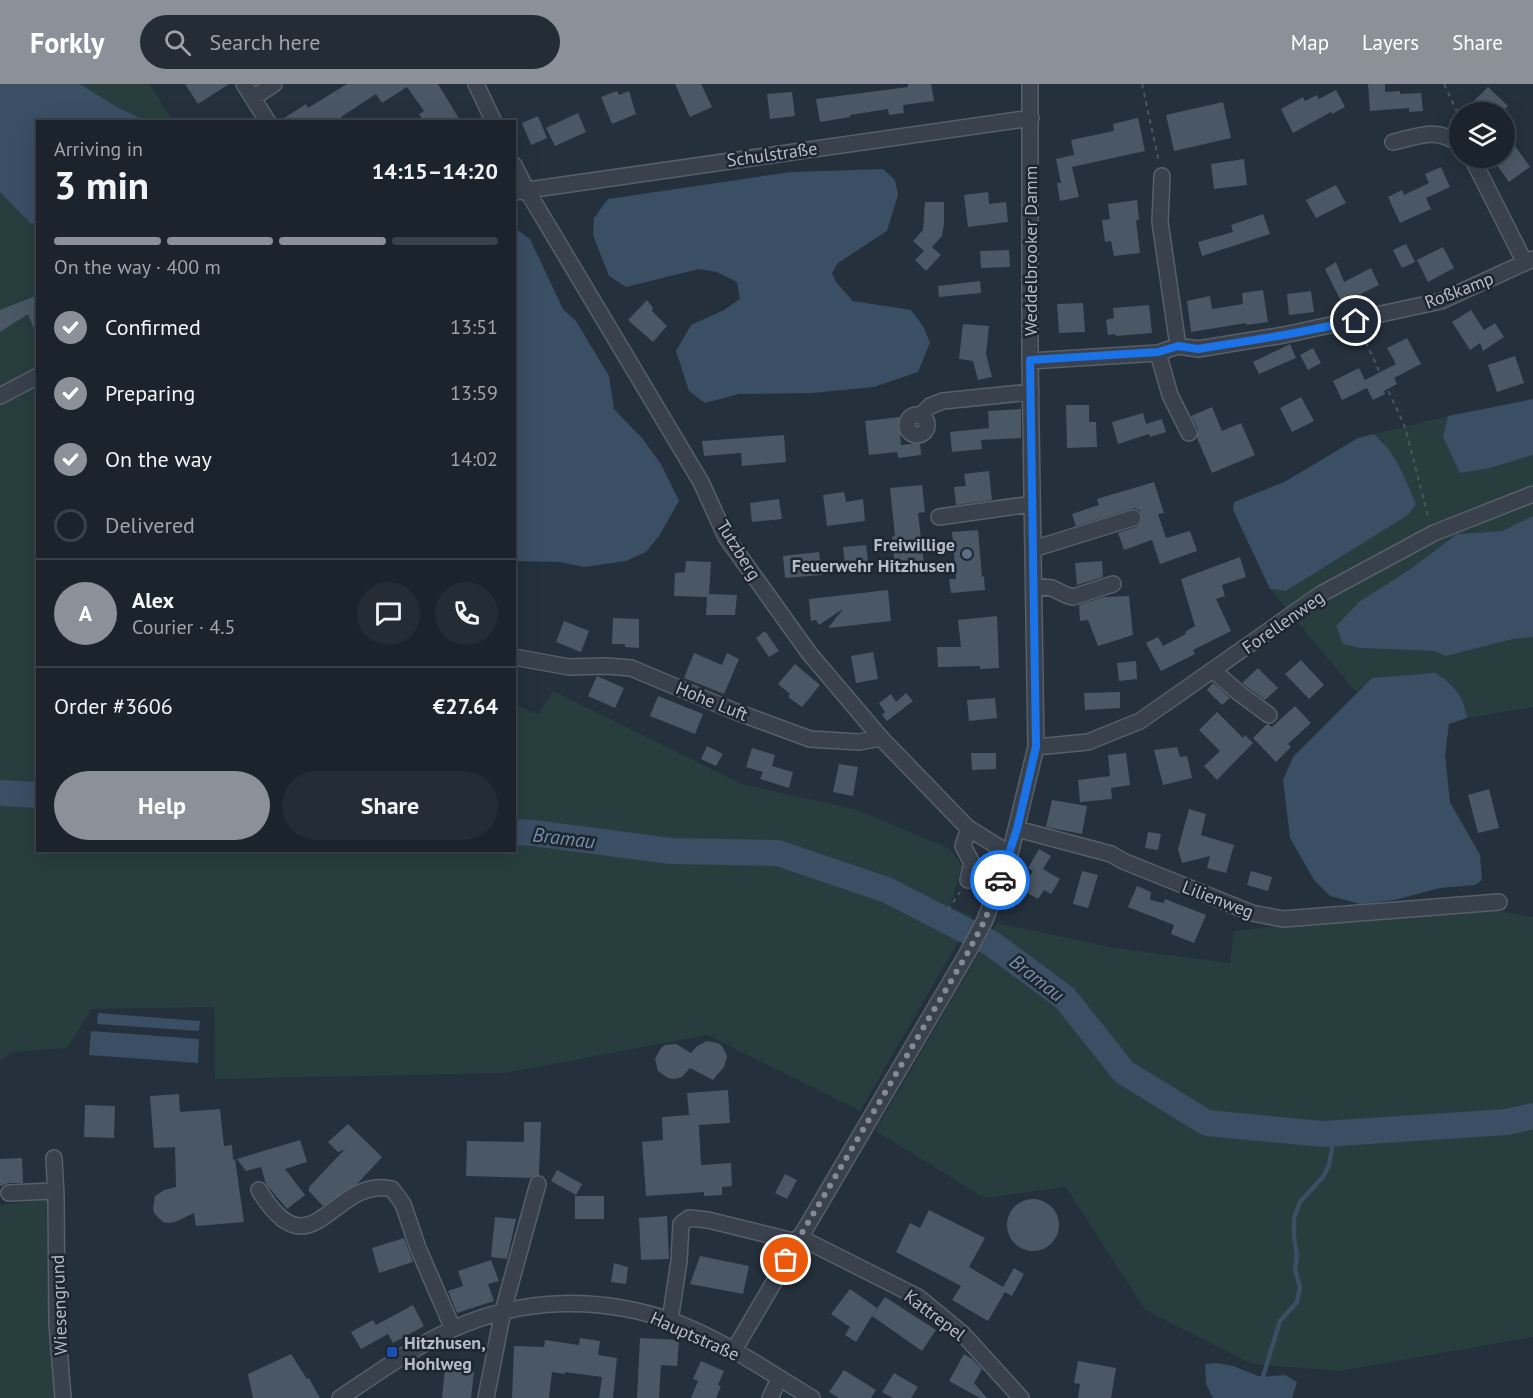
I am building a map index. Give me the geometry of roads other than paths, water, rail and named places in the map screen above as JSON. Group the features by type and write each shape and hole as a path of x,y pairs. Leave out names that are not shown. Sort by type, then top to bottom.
{"street":[{"path":"244,84 267,120"},
{"path":"253,98 274,84"},
{"path":"476,84 493,120"},
{"path":"1030,84 1036,84"},
{"name":"Weddelbrooker Damm","path":"734,1350 967,954 985,920 1017,829 1036,747 1030,360 1030,84"},
{"name":"Schulstraße","path":"520,190 1031,118"},
{"path":"1393,142 1433,133 1449,137"},
{"name":"Roßkamp","path":"1030,360 1158,352 1178,346 1198,349 1356,321 1441,301 1529,261 1478,168"},
{"name":"Tutzberg","path":"516,173 520,190 702,482 726,537 809,653 881,738 969,828 1010,854"},
{"path":"1162,176 1160,222 1178,346"},
{"path":"1158,352 1170,395 1189,432"},
{"path":"0,396 36,377"},
{"path":"920,416 930,406 943,401 1031,392"},
{"name":"Forellenweg","path":"1036,747 1088,742 1140,722 1321,594 1434,533 1533,494"},
{"path":"939,517 1032,504"},
{"path":"1033,549 1133,518"},
{"path":"1034,586 1052,588 1066,596 1073,597 1113,584"},
{"name":"Hohe Luft","path":"516,657 569,667 631,668 734,711 810,739 859,742 881,738"},
{"path":"1214,671 1269,715"},
{"path":"968,880 972,863 963,846 969,828"},
{"name":"Lilienweg","path":"1017,829 1111,854 1123,861 1252,913 1283,919 1499,902"},
{"name":"Wiesengrund","path":"54,1158 57,1213 57,1323 63,1398"},
{"path":"486,1398 503,1311 538,1184"},
{"path":"259,1190 280,1218 288,1225 299,1227 321,1219 356,1194 384,1187 393,1189 403,1204 418,1248 453,1329"},
{"path":"9,1193 52,1191 56,1196"},
{"name":"Kattrepel","path":"670,1321 679,1261 681,1224 689,1218 708,1220 798,1240 918,1297 963,1334 1021,1398"},
{"name":"Hauptstraße","path":"340,1398 397,1361 453,1329 503,1311 525,1306 587,1304 626,1307 670,1321 734,1350 812,1398"},
{"path":"770,1398 779,1379"}],"water":[{"path":"0,84 80,84 117,107 145,120 36,120 36,222 31,224 0,192"},
{"path":"883,169 895,180 898,195 887,231 838,263 832,273 836,282 853,301 911,310 923,326 930,343 918,372 874,387 812,393 739,394 705,403 689,391 676,351 691,325 724,310 740,299 737,282 717,272 699,269 626,287 609,276 593,235 594,218 608,199 791,172"},
{"path":"516,229 530,239 563,309 576,321 609,376 614,409 642,438 661,464 679,501 659,536 646,552 626,561 584,567 560,562 516,561"},
{"path":"1533,399 1533,455 1490,468 1460,473 1443,437 1448,416"},
{"path":"1374,434 1394,458 1416,504 1408,515 1286,591 1270,589 1233,510 1234,502 1286,481 1358,438"},
{"path":"1533,516 1533,637 1513,639 1446,656 1434,651 1359,648 1343,644 1336,626 1360,601 1409,570 1457,534 1502,531"},
{"path":"1435,673 1457,691 1466,711 1467,718 1449,724 1445,755 1450,802 1480,855 1482,880 1475,885 1440,888 1395,900 1360,904 1330,896 1314,880 1290,838 1283,780 1293,757 1372,678"},
{"path":"98,1013 200,1021 199,1031 97,1024"},
{"path":"91,1031 199,1039 198,1063 89,1055"},
{"path":"1205,1364 1233,1366 1261,1377 1285,1375 1297,1382 1292,1398 1213,1398 1206,1384"}],"waterway":[{"name":"Bramau","path":"0,793 36,795"},
{"name":"Bramau","path":"516,832 671,851 778,853 887,890 992,944 1065,998 1124,1072 1207,1123 1323,1134 1507,1122 1533,1116"},
{"path":"1261,1383 1280,1321 1297,1302 1300,1287 1295,1269 1297,1255 1294,1218 1300,1202 1323,1177 1329,1165 1335,1133"}],"place":[{"name":"Freiwillige Feuerwehr Hitzhusen","path":"967,554"},
{"name":"Hitzhusen, Hohlweg","path":"392,1352"}]}
